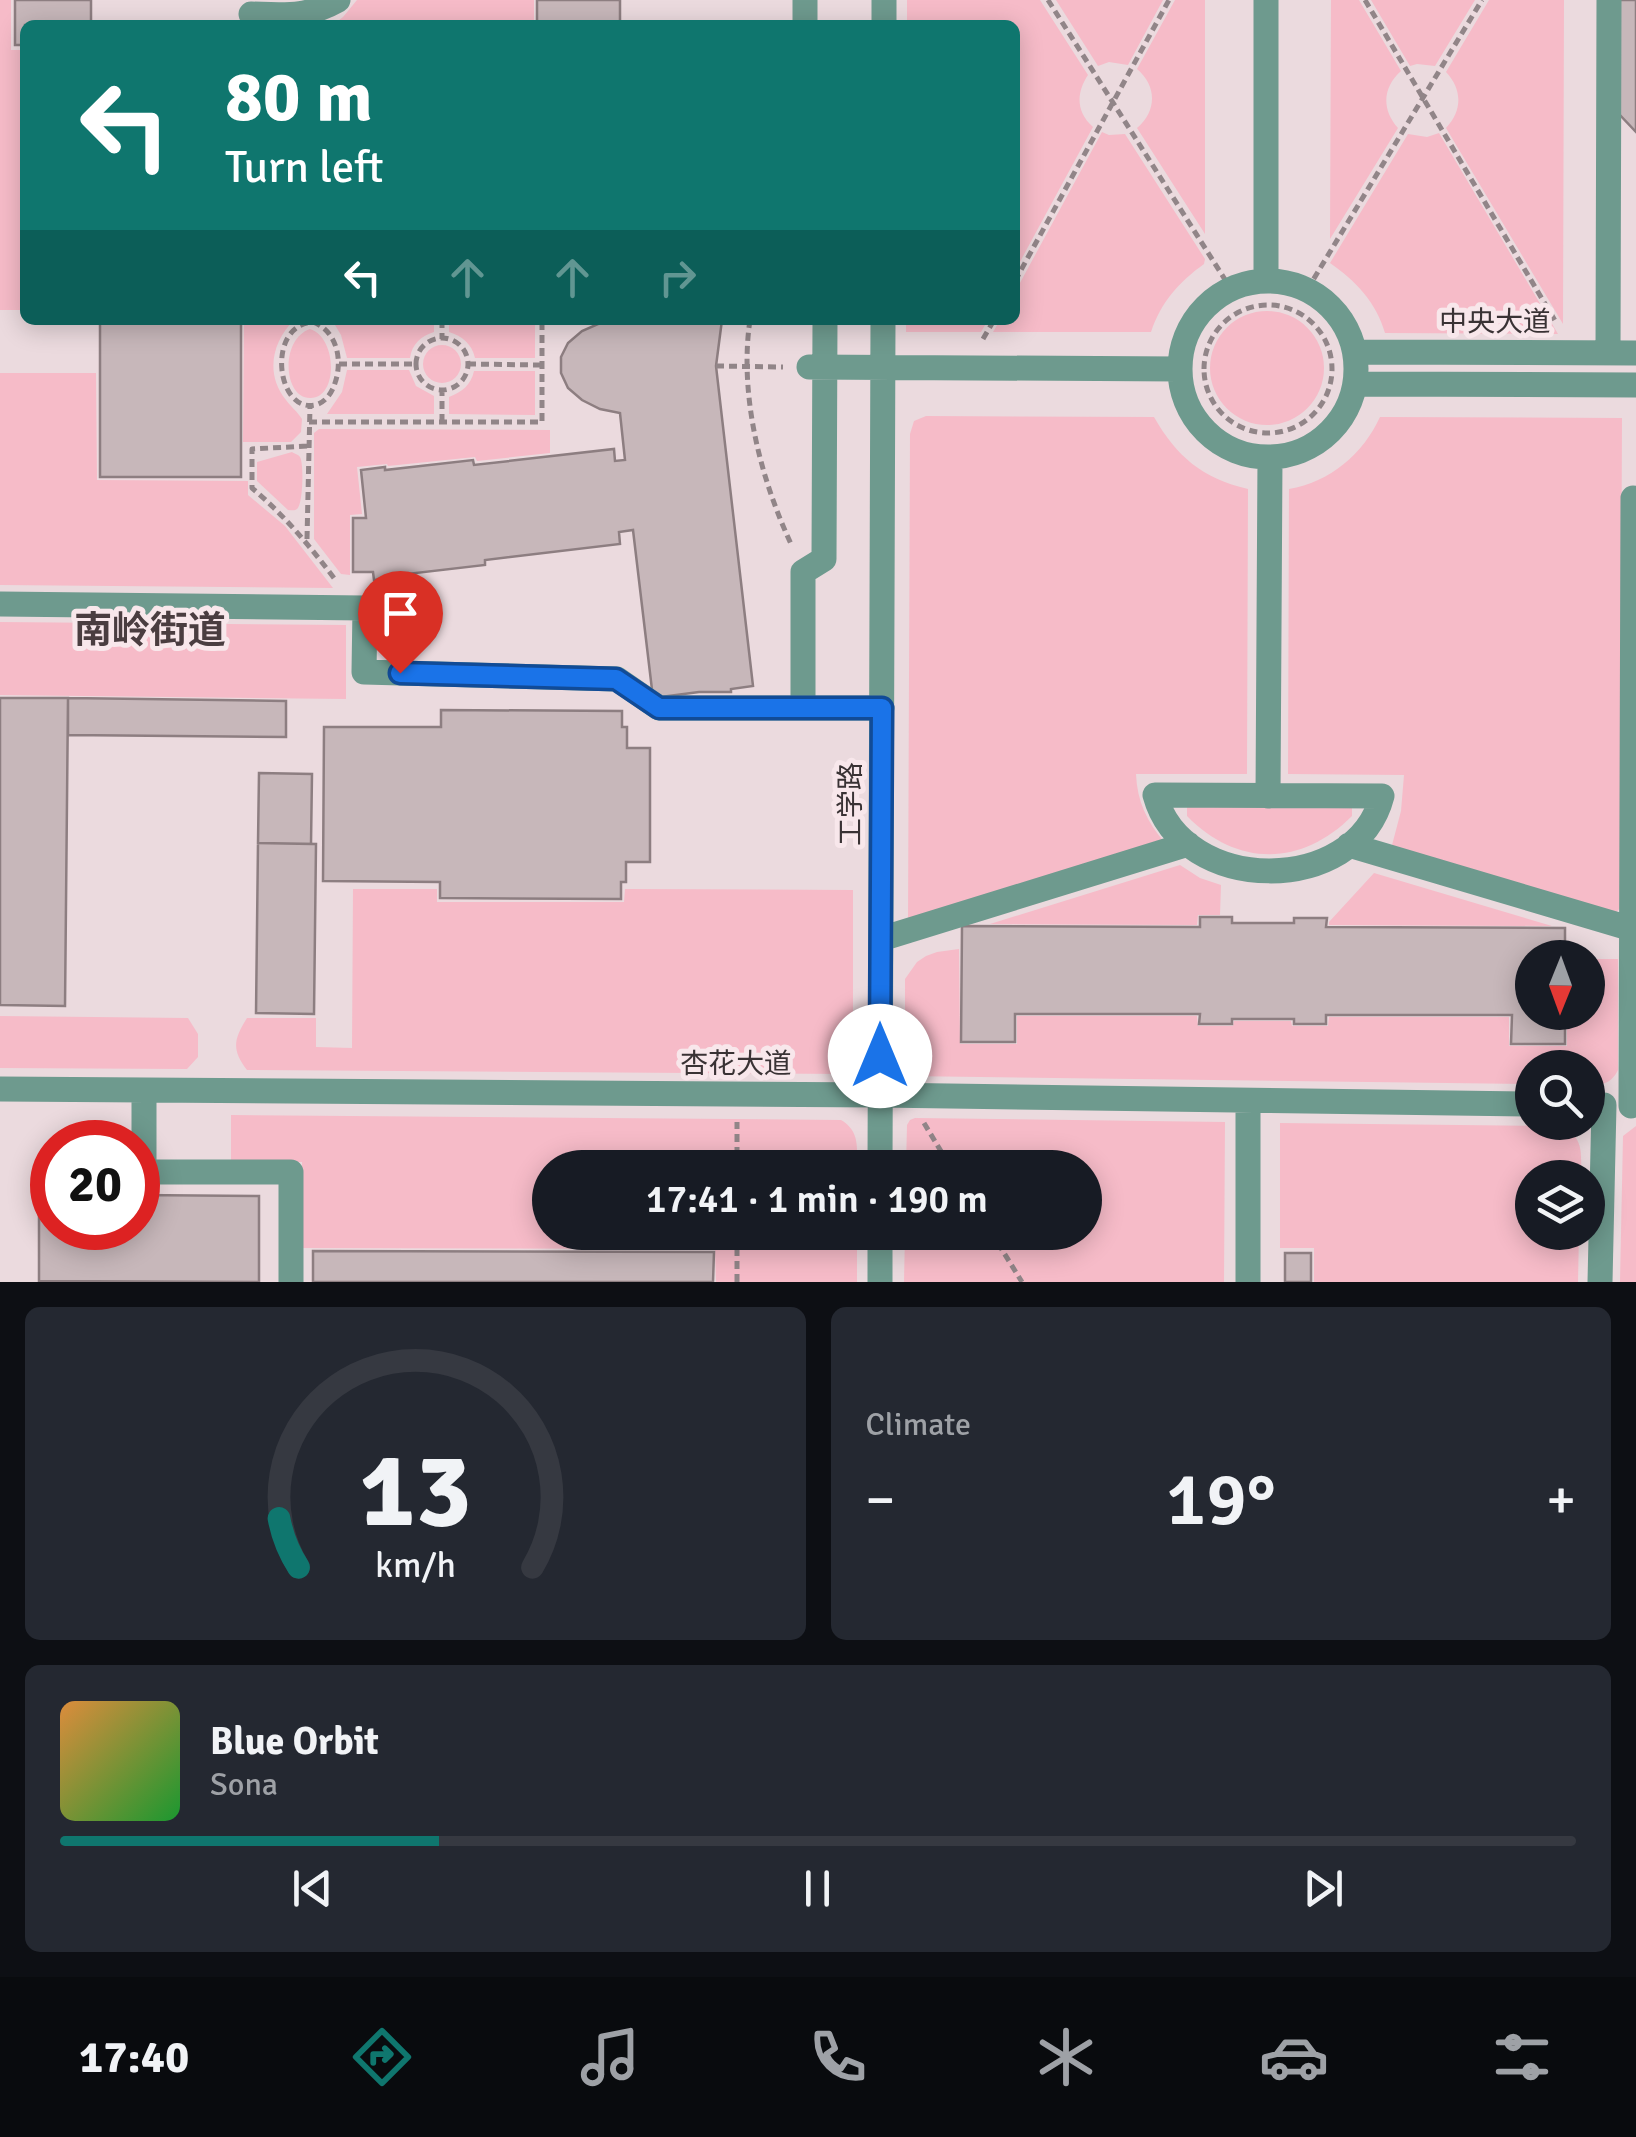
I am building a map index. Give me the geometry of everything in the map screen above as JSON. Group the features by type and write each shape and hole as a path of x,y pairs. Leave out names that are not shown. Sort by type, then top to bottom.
{"lane":[{"path":"251,14 300,15 338,0"},
{"path":"1266,0 1266,281"},
{"path":"1608,352 1609,0"},
{"path":"1266,281 1307,290 1329,304 1341,318 1355,352 1355,384 1338,422 1310,446 1270,456 1238,452 1207,433 1186,402 1179,368 1182,348 1197,315 1210,302 1242,284 1266,281"},
{"path":"803,708 804,572 824,559 816,367 824,325"},
{"name":"工学路","path":"880,1150 882,325"},
{"name":"中央大道","path":"1355,352 1636,353"},
{"path":"816,367 1179,368"},
{"path":"1355,384 1636,385"},
{"path":"1268,796 1270,456"},
{"path":"1605,1105 1634,1106 1633,498"},
{"path":"0,604 365,608 364,672 616,679 659,708 882,708"},
{"path":"1155,796 1382,796 1378,812 1365,830 1348,845 1311,865 1268,872 1246,870 1188,844 1172,830 1155,796"},
{"path":"881,939 1188,844"},
{"path":"1348,845 1632,930"},
{"name":"杏花大道","path":"0,1089 1515,1104"},
{"path":"144,1090 144,1172 292,1172 291,1282"},
{"path":"1248,1100 1248,1282"},
{"path":"1597,1140 1600,1282"},
{"path":"880,1250 880,1282"}],"path":[{"path":"1048,0 1231,289"},
{"path":"1020,273 1169,0"},
{"path":"1365,0 1574,352"},
{"path":"1307,290 1482,0"},
{"path":"1262,304 1302,314 1321,332 1332,357 1331,384 1319,408 1310,418 1286,431 1260,433 1234,424 1214,406 1204,381 1205,354 1216,329 1236,312 1262,304"},
{"path":"301,325 293,330 283,348 283,378 298,402 310,406 327,398 338,364 337,349 320,325"},
{"path":"442,325 442,339"},
{"path":"309,422 542,422 542,325"},
{"path":"750,325 746,367 753,420 765,472 804,572"},
{"path":"442,339 462,347 468,364 462,381 442,390 422,381 416,364 422,348 442,339"},
{"path":"338,364 416,364"},
{"path":"468,364 542,364"},
{"path":"716,366 766,366"},
{"path":"442,390 442,422"},
{"path":"307,542 310,406"},
{"path":"308,446 252,450 252,488 276,509 336,581 365,608"},
{"path":"737,1094 737,1150"},
{"path":"907,1096 940,1150"},
{"path":"737,1250 737,1282"},
{"path":"1002,1250 1022,1282"}],"shaded area":[{"path":"0,0 11,0 11,50 20,50 20,310 0,310"},
{"path":"357,0 534,0 534,20 339,20"},
{"path":"907,0 1040,0 1088,75 1080,102 1083,115 1093,127 1020,262 1020,20 907,20"},
{"path":"1056,0 1163,0 1128,65 1109,62 1098,66"},
{"path":"1175,0 1205,0 1205,234 1137,128 1148,114 1152,98 1148,83 1137,69"},
{"path":"1331,0 1359,0 1401,71 1386,98 1398,128 1330,239"},
{"path":"1371,0 1475,0 1435,66 1410,66"},
{"path":"1489,0 1564,0 1563,324 1446,128 1458,107 1458,92 1446,72"},
{"path":"1102,132 1125,134 1205,259 1172,294 1151,332 993,332 997,325 1020,325 1020,283"},
{"path":"1439,133 1558,334 1385,333 1364,293 1330,263 1408,134 1427,137"},
{"path":"1267,311 1289,315 1307,328 1320,346 1324,368 1320,390 1307,408 1289,421 1267,425 1245,421 1227,408 1214,390 1210,368 1214,346 1227,328 1245,315"},
{"path":"244,325 290,325 276,348 275,380 302,419 301,432 291,442 243,442"},
{"path":"335,325 434,325 434,332 418,341 410,358 347,358"},
{"path":"449,325 535,325 535,358 475,358 466,341 449,332"},
{"path":"906,325 985,325 981,332 906,332"},
{"path":"310,329 326,344 331,367 326,389 310,398 294,389 289,367 294,344"},
{"path":"442,345 455,351 461,364 455,377 442,383 429,377 423,364 429,351"},
{"path":"347,370 409,370 416,386 434,396 434,414 327,414 342,392"},
{"path":"474,371 535,371 535,415 449,414 449,397 465,387"},
{"path":"0,373 96,373 97,480 248,481 248,495 285,526 333,588 0,585"},
{"path":"926,416 1154,417 1192,464 1217,479 1248,489 1247,774 1136,774 1144,811 1165,843 908,922 910,434 914,421"},
{"path":"1380,417 1622,418 1620,908 1614,915 1391,849 1401,811 1404,775 1288,774 1289,489 1318,480 1344,464 1364,443"},
{"path":"319,429 550,430 550,453 357,467 362,514 350,515 350,575 341,574 314,539 314,433"},
{"path":"292,452 301,461 302,492 296,510 288,510 257,481 257,462"},
{"path":"0,622 346,625 346,699 0,695"},
{"path":"1187,803 1352,804 1352,816 1312,845 1269,854 1227,845 1206,833 1187,816"},
{"path":"1180,865 1221,885 1220,915 1198,915 1197,925 990,924"},
{"path":"1374,873 1552,926 1329,925"},
{"path":"353,889 437,889 437,902 624,902 625,889 853,890 853,1074 247,1070 236,1044 247,1018 316,1018 316,1047 352,1048"},
{"path":"959,949 960,1044 1017,1044 1017,1016 1197,1016 1198,1026 1233,1026 1234,1021 1291,1021 1292,1026 1328,1026 1329,1017 1509,1017 1509,1046 1567,1046 1567,1030 1605,1030 1605,959 1618,959 1618,1070 1605,1083 1605,1050 1515,1050 1515,1084 905,1076 905,979 917,962 937,952"},
{"path":"0,1016 188,1018 198,1034 198,1057 187,1069 0,1068"},
{"path":"231,1115 841,1120 854,1135 857,1147 532,1150 532,1249 302,1248 302,1162 231,1161"},
{"path":"910,1120 1225,1122 1224,1282 904,1282 905,1250 1102,1250 1102,1150 906,1150"},
{"path":"1280,1123 1515,1126 1515,1140 1578,1141 1581,1160 1515,1160 1515,1250 1579,1250 1578,1282 1314,1282 1314,1248 1280,1248"},
{"path":"1636,1126 1636,1282 1620,1282 1623,1136"},
{"path":"715,1250 857,1250 857,1282 716,1282"}],"building":[{"path":"15,0 91,0 91,20 20,20 20,45 15,45"},
{"path":"537,0 620,0 620,20 537,20"},
{"path":"1619,0 1636,0 1636,132 1619,114"},
{"path":"100,325 241,325 241,477 100,477"},
{"path":"596,325 721,325 716,366 753,686 731,692 653,698 633,530 619,532 620,544 485,560 485,565 374,580 373,572 353,572 353,518 366,518 361,470 473,460 474,465 614,449 615,461 625,460 620,413 582,400 568,388 561,373 561,357 568,343"},
{"path":"0,698 68,698 65,1006 0,1005"},
{"path":"68,698 286,701 286,737 68,735"},
{"path":"441,710 622,711 627,748 650,748 650,862 626,862 621,899 440,898 440,882 323,881 324,727 441,727"},
{"path":"259,773 312,774 311,844 258,843"},
{"path":"258,843 316,844 314,1014 256,1013"},
{"path":"1200,917 1232,917 1232,923 1294,923 1294,918 1327,918 1326,927 1565,928 1565,940 1515,940 1515,1030 1565,1030 1565,1044 1511,1044 1512,1015 1326,1015 1326,1024 1294,1024 1294,1019 1232,1019 1232,1024 1199,1024 1200,1014 1015,1014 1015,1042 961,1042 962,926 1200,927"},
{"path":"160,1195 259,1196 259,1282 39,1281 39,1250 160,1250"},
{"path":"313,1251 714,1252 713,1282 313,1282"},
{"path":"1285,1253 1311,1253 1311,1282 1285,1282"}],"district":[{"name":"南岭街道","path":"150,630"}],"route":[{"path":"400,673 616,679 659,708 882,708 880,1056"}]}
